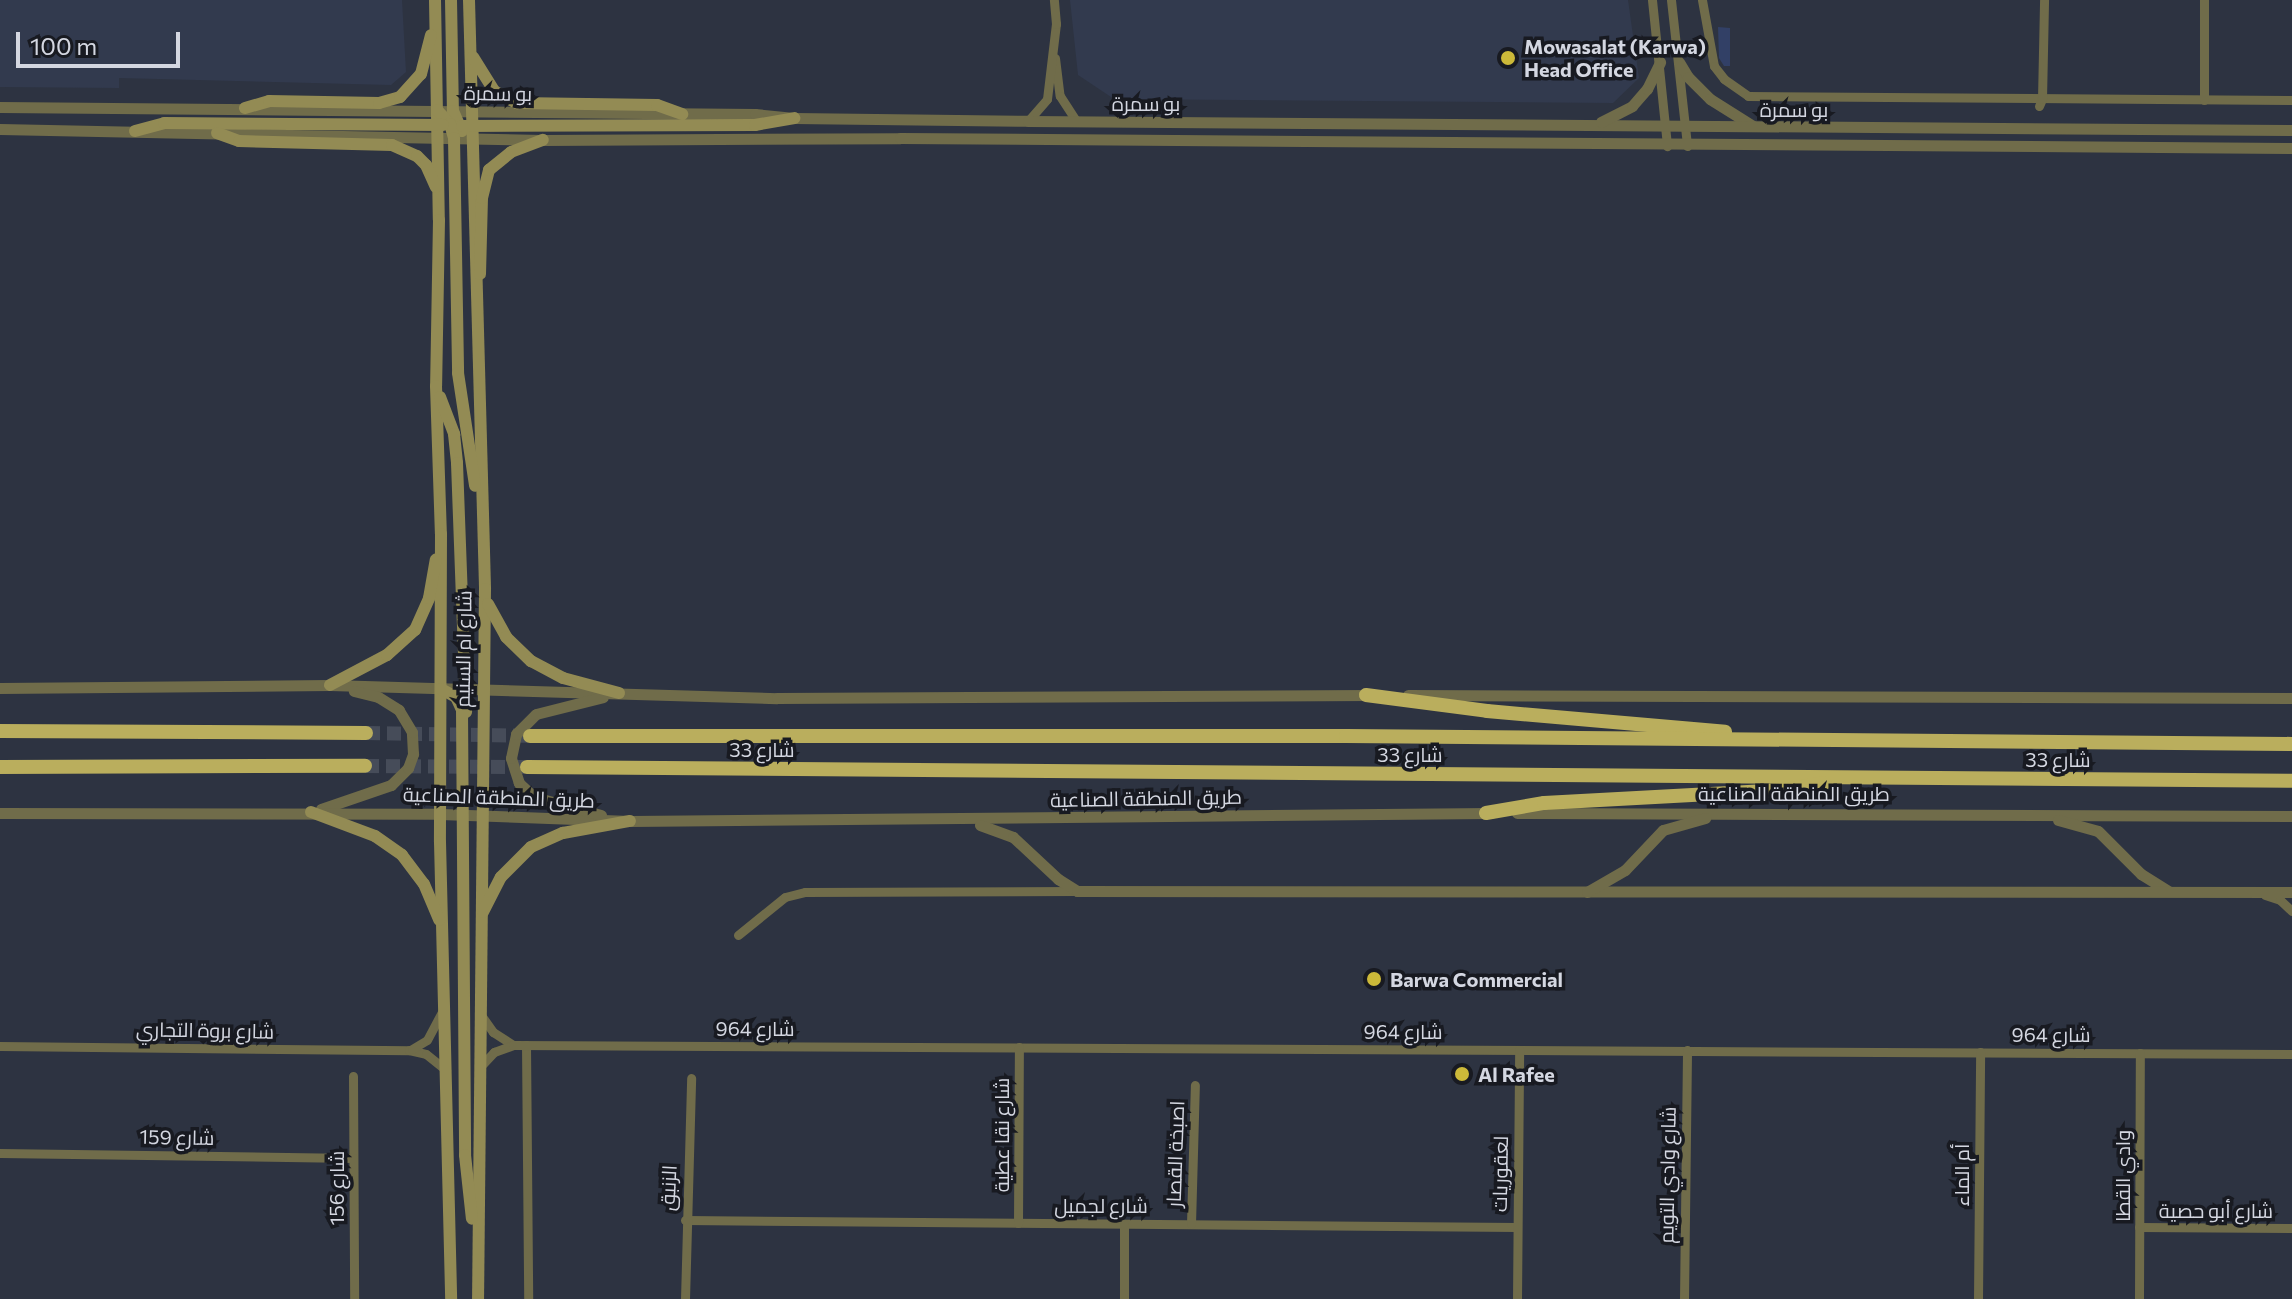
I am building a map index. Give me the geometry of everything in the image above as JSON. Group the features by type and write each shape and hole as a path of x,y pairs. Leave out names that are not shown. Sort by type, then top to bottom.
{"highway":[{"path":"1366,695 1487,711 1673,726 1785,740"},
{"path":"0,731 366,733"},
{"name":"شارع 33","path":"530,736 2292,744"},
{"path":"0,767 365,766"},
{"name":"شارع 33","path":"527,767 2292,781"},
{"path":"1486,813 1544,803 1785,790 1847,778"}],"main road":[{"path":"451,0 458,373 483,533"},
{"path":"454,128 470,111 469,0"},
{"path":"436,4 437,110 454,128"},
{"path":"245,108 269,101 379,103 400,97 421,74 436,4"},
{"path":"470,51 494,91 517,103 657,105 682,114"},
{"path":"135,131 164,123 454,128 755,125 794,118"},
{"name":"شارع ام السنيم","path":"451,1299 443,1009 441,534 436,386 439,220 454,128"},
{"name":"شارع ام السنيم","path":"454,128 475,296 485,589 478,1299"},
{"path":"217,133 239,141 392,145 410,151 426,165 434,178 439,220"},
{"path":"475,296 482,260 482,198 489,170 511,152 543,140"},
{"path":"436,386 454,434 468,801 472,810 482,815"},
{"path":"330,685 387,655 415,630 429,598 441,534"},
{"path":"485,589 494,618 517,651 563,678 619,693"},
{"path":"441,689 456,697 462,710 465,1155 477,1249"},
{"path":"311,812 375,836 402,855 424,884 443,932"},
{"path":"481,917 501,877 531,847 563,833 630,821"}],"street":[{"path":"1054,0 1054,54 1060,96 1076,121"},
{"path":"1652,0 1667,146"},
{"path":"1671,0 1687,146"},
{"path":"1702,0 1714,66 1724,79 1748,96 2041,103 2292,100"},
{"path":"2041,103 2044,0"},
{"path":"2204,0 2204,100"},
{"path":"1028,121 1047,99 1054,54"},
{"path":"1593,125 1608,121 1632,106 1647,89 1660,62"},
{"path":"1679,62 1688,77 1710,99 1754,126"},
{"name":"بو سمرة","path":"0,107 437,110"},
{"name":"بو سمرة","path":"470,111 1028,121 2292,130"},
{"name":"بو سمرة","path":"0,129 217,133 454,128 543,140 916,138 1667,146 2292,148"},
{"path":"311,812 391,785 403,774 413,754 412,732 399,710 378,697 330,685"},
{"path":"0,688 330,685 777,698 1366,695 2292,698"},
{"path":"619,693 536,714 516,734 511,758 519,783 534,797 630,821"},
{"name":"طريق المنطقة الصناعية","path":"0,813 311,812 630,821 964,821 1744,812 2292,816"},
{"path":"1583,894 1625,870 1656,836 1672,825 1744,812"},
{"path":"2022,814 2075,823 2098,831 2141,874 2171,892"},
{"path":"964,821 1013,837 1058,879 1077,891"},
{"path":"738,935 785,897 805,892 2292,892"},
{"path":"2254,892 2280,900 2292,911"},
{"path":"409,1050 427,1040 443,1009"},
{"path":"481,1015 493,1032 513,1045"},
{"path":"480,1067 494,1052 513,1045"},
{"name":"شارع 964","path":"513,1045 2292,1054"},
{"path":"526,1045 528,1299"},
{"name":"شارع بروة التجاري","path":"0,1046 409,1050 426,1054 446,1071"},
{"name":"شارع نقا عطية","path":"1018,1223 1019,1047"},
{"name":"لعقوريات","path":"1517,1299 1519,1050"},
{"name":"شارع وادي التويم","path":"1684,1299 1687,1050"},
{"name":"أم الماء","path":"1978,1299 1980,1052"},
{"name":"وادي القطا","path":"2139,1299 2140,1053"},
{"name":"شارع 156","path":"353,1076 354,1299"},
{"name":"الزنبق","path":"685,1299 691,1078"},
{"name":"اصبخة القصار","path":"1191,1224 1195,1085"},
{"name":"شارع 159","path":"0,1153 353,1158"},
{"name":"شارع لجميل","path":"685,1220 1517,1227"},
{"path":"1124,1224 1124,1299"},
{"name":"شارع أبو حصية","path":"2139,1227 2292,1228"}],"shaded area":[{"path":"0,0 402,0 406,72 391,85 119,78 119,88 0,87"},
{"path":"1070,0 1628,0 1639,78 1613,103 1114,99 1078,75"},
{"path":"1718,27 1730,28 1730,66 1724,66 1719,58"}],"tunnel":[{"path":"366,733 530,736"},
{"path":"365,766 524,767"}],"place":[{"name":"Mowasalat (Karwa) Head Office","path":"1508,58"},
{"name":"Barwa Commercial","path":"1374,979"},
{"name":"Al Rafee","path":"1462,1074"}]}
